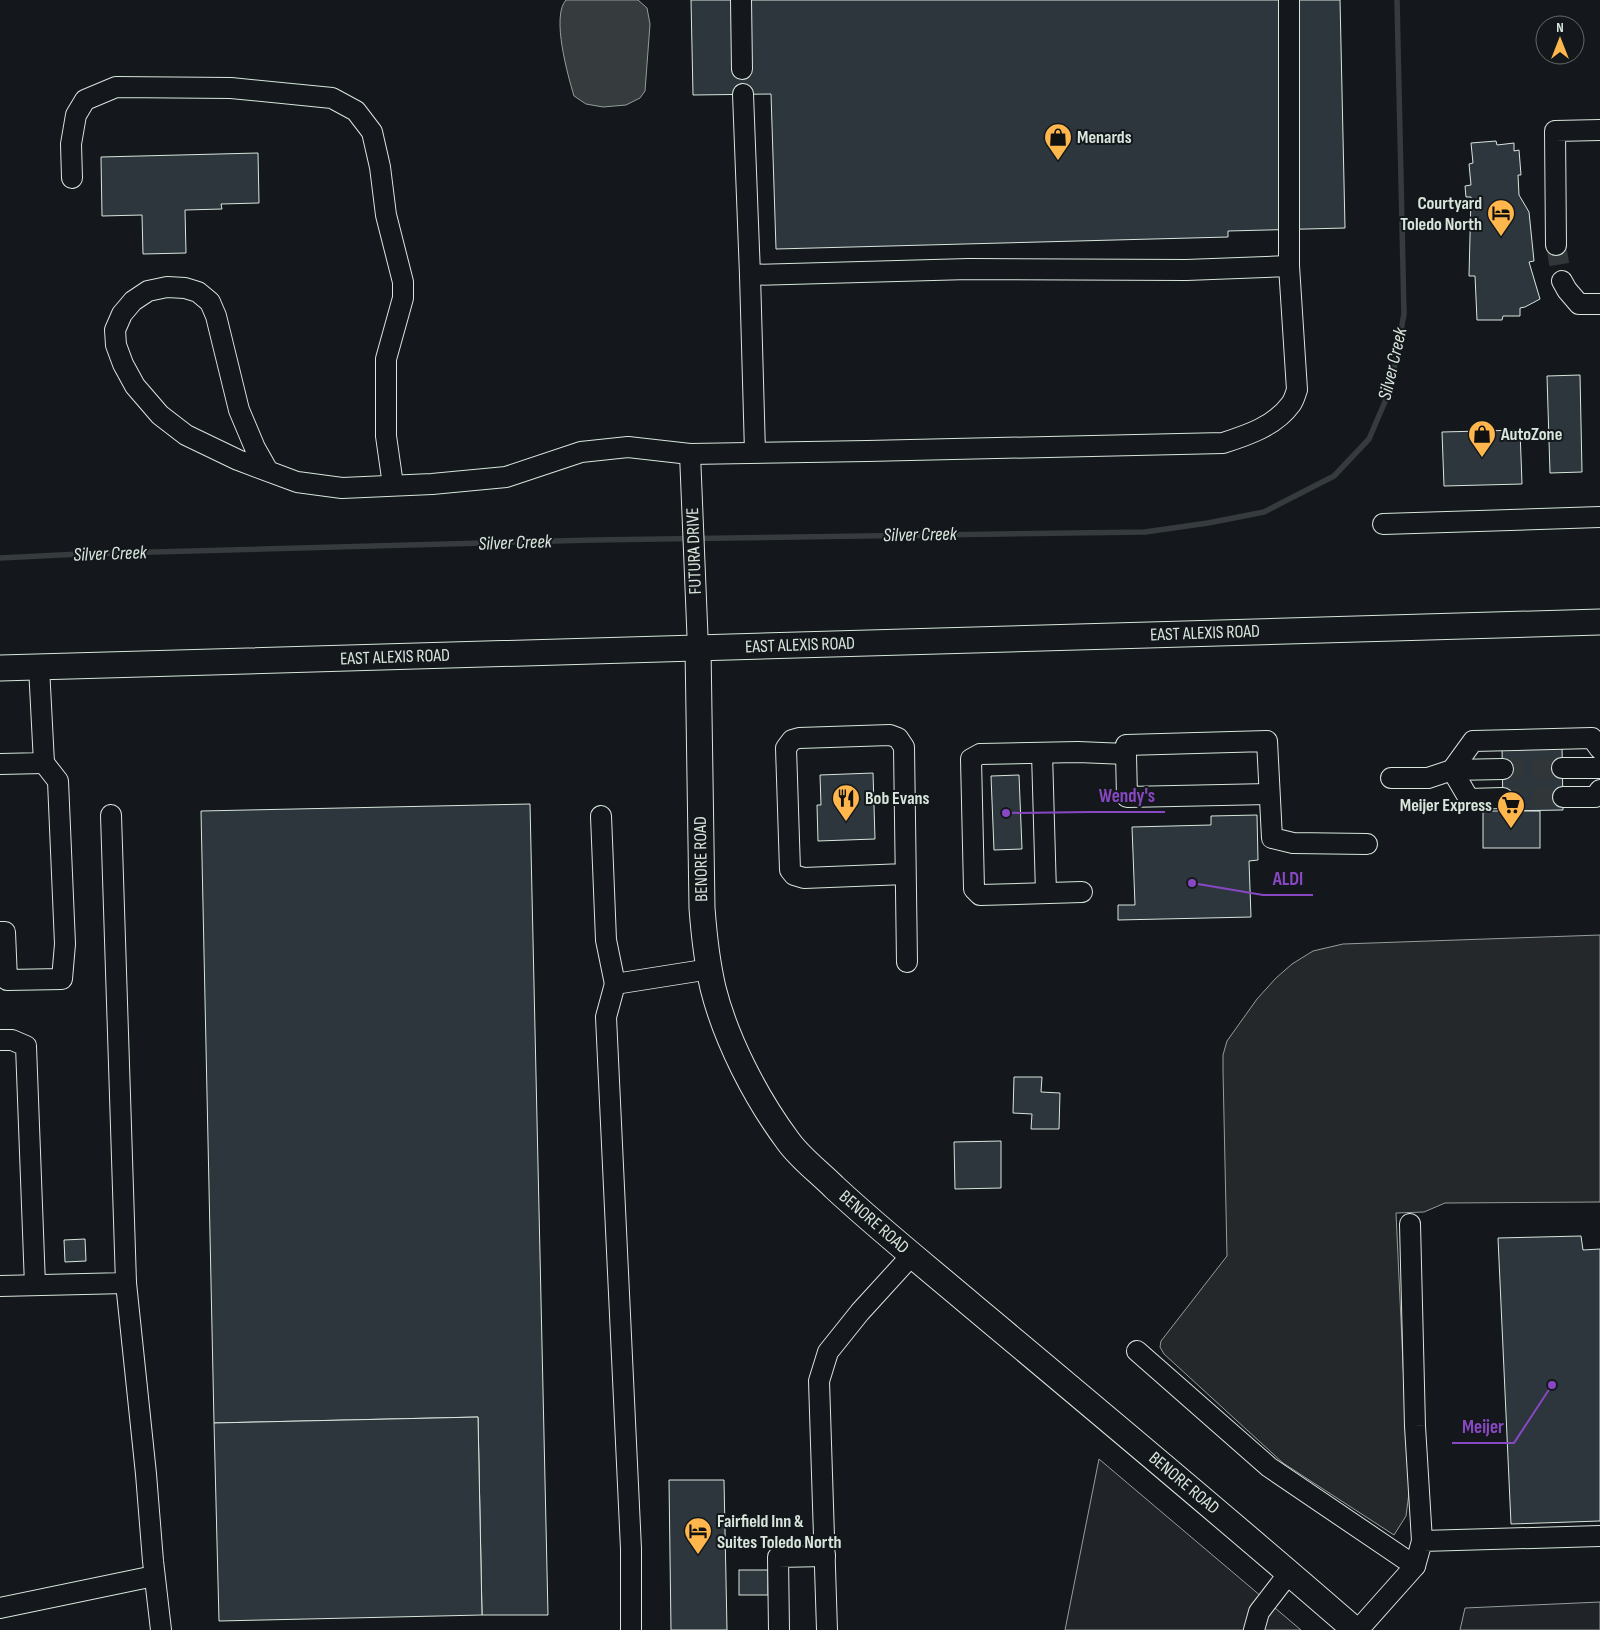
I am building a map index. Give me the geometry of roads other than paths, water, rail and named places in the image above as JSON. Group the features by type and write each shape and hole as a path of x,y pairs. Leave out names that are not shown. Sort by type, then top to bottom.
{"main road":[{"name":"EAST ALEXIS ROAD","path":"0,668 1600,622"},
{"name":"BENORE ROAD","path":"698,648 702,908 706,949 714,990 726,1028 743,1067 761,1100 788,1141 844,1196 912,1255 1357,1630"}],"street":[{"path":"741,0 742,69"},
{"path":"268,471 255,448 239,410 216,316 210,302 198,292 185,288 167,287 148,291 133,301 122,314 115,330 116,345 123,364 135,386 160,415 186,435 238,460 297,482 342,488 432,484 506,476 581,452 628,447 690,454 1224,443 1260,430 1274,421 1291,404 1297,390 1289,266 1289,0"},
{"path":"72,178 71,144 76,115 85,100 116,87 231,88 332,98 356,111 372,132 380,167 386,215 403,282 403,298 386,359 386,436 393,485"},
{"path":"743,94 754,452"},
{"path":"1556,245 1555,132 1600,130"},
{"path":"750,275 968,269 1186,270 1289,266"},
{"path":"1562,281 1579,304 1600,304"},
{"name":"FUTURA DRIVE","path":"690,454 698,648"},
{"path":"1383,524 1600,516"},
{"path":"2,932 12,941 16,959 23,967 33,970 45,969 52,962 55,953 55,938 48,768 39,667"},
{"path":"906,874 804,878 794,875 790,870 786,748 792,740 799,738 890,735 898,738 904,747 906,874 907,962"},
{"path":"1452,770 1473,741 1592,738 1600,748"},
{"path":"1269,794 1127,797 1126,746 1267,741 1272,838 1293,843 1367,844"},
{"path":"1042,753 1046,893"},
{"path":"1082,892 980,895 974,889 970,758 980,754 1126,754"},
{"path":"0,764 48,768 58,782 65,944 62,979 7,980 2,932"},
{"path":"1562,768 1600,768"},
{"path":"1391,778 1428,778 1452,770 1503,769"},
{"path":"1452,770 1469,799 1503,798"},
{"path":"1563,798 1595,797 1600,790"},
{"path":"111,815 126,1283 146,1474 154,1576 162,1630"},
{"path":"601,816 606,940 615,984 606,1017 631,1539 631,1630"},
{"path":"615,984 710,969"},
{"path":"0,1040 12,1040 26,1046 35,1285"},
{"path":"1357,1630 1414,1566 1422,1541 1415,1426 1410,1224"},
{"path":"827,1630 819,1381 828,1352 860,1312 912,1255"},
{"path":"0,1286 126,1283"},
{"path":"1137,1351 1269,1467 1414,1566"},
{"path":"1422,1541 1600,1536"},
{"path":"779,1630 778,1557 825,1556"},
{"path":"1254,1630 1259,1612 1289,1573"},
{"path":"0,1608 154,1576"}],"waterway":[{"name":"Silver Creek","path":"0,558 80,554 594,540 1145,532 1208,523 1264,512 1334,476 1369,439 1390,390 1404,314 1397,0"}],"tunnel":[{"path":"1556,245 1562,281"},
{"path":"1503,769 1562,768"},
{"path":"1503,798 1563,797"}],"place":[{"name":"Menards","path":"1058,161"},
{"name":"Courtyard Toledo North","path":"1501,237"},
{"name":"AutoZone","path":"1482,458"},
{"name":"Wendy's","path":"1006,813"},
{"name":"Bob Evans","path":"846,822"},
{"name":"Meijer Express","path":"1511,829"},
{"name":"ALDI","path":"1192,883"},
{"name":"Meijer","path":"1552,1385"},
{"name":"Fairfield Inn & Suites Toledo North","path":"698,1555"}]}
